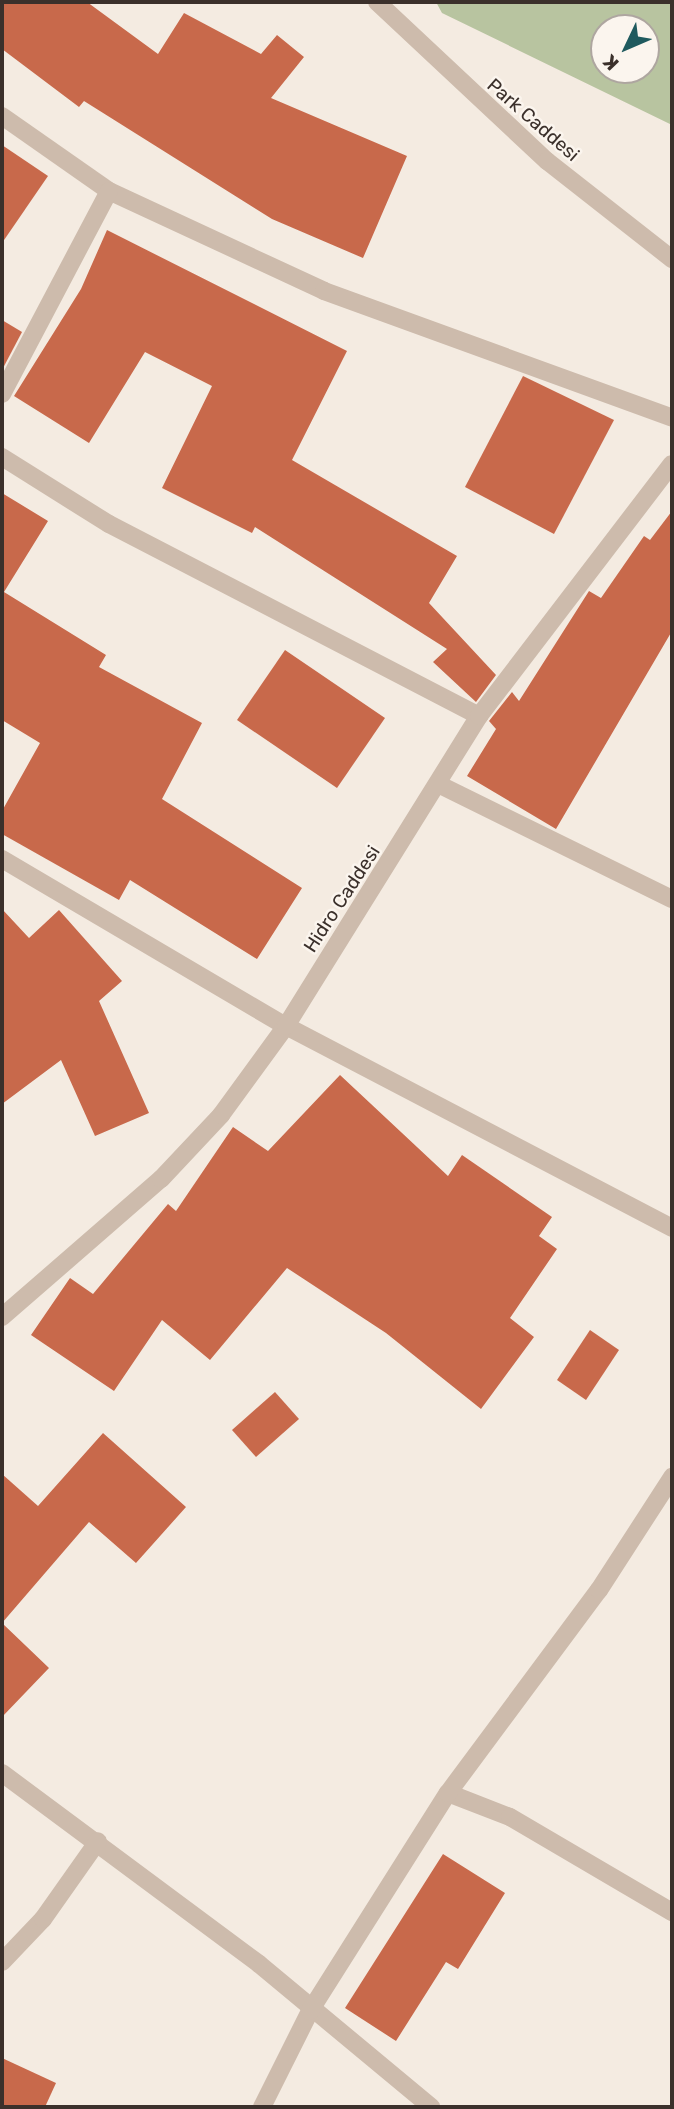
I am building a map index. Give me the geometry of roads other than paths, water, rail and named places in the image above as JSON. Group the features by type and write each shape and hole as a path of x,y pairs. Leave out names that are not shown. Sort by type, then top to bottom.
{"street":[{"name":"Park Caddesi","path":"377,2 547,161 672,259"},
{"path":"2,116 109,191 324,291 672,418"},
{"path":"2,394 109,191"},
{"path":"2,457 109,524 479,716"},
{"name":"Hidro Caddesi","path":"2,1317 161,1178 221,1115 286,1026 440,785 479,716 672,464"},
{"path":"440,785 672,899"},
{"path":"2,859 286,1026 672,1228"},
{"path":"262,2107 310,2011 448,1793 599,1590 672,1477"},
{"path":"2,1773 98,1841 431,2107"},
{"path":"448,1793 522,1823 672,1912"},
{"path":"2,1962 43,1919 98,1841"}]}
